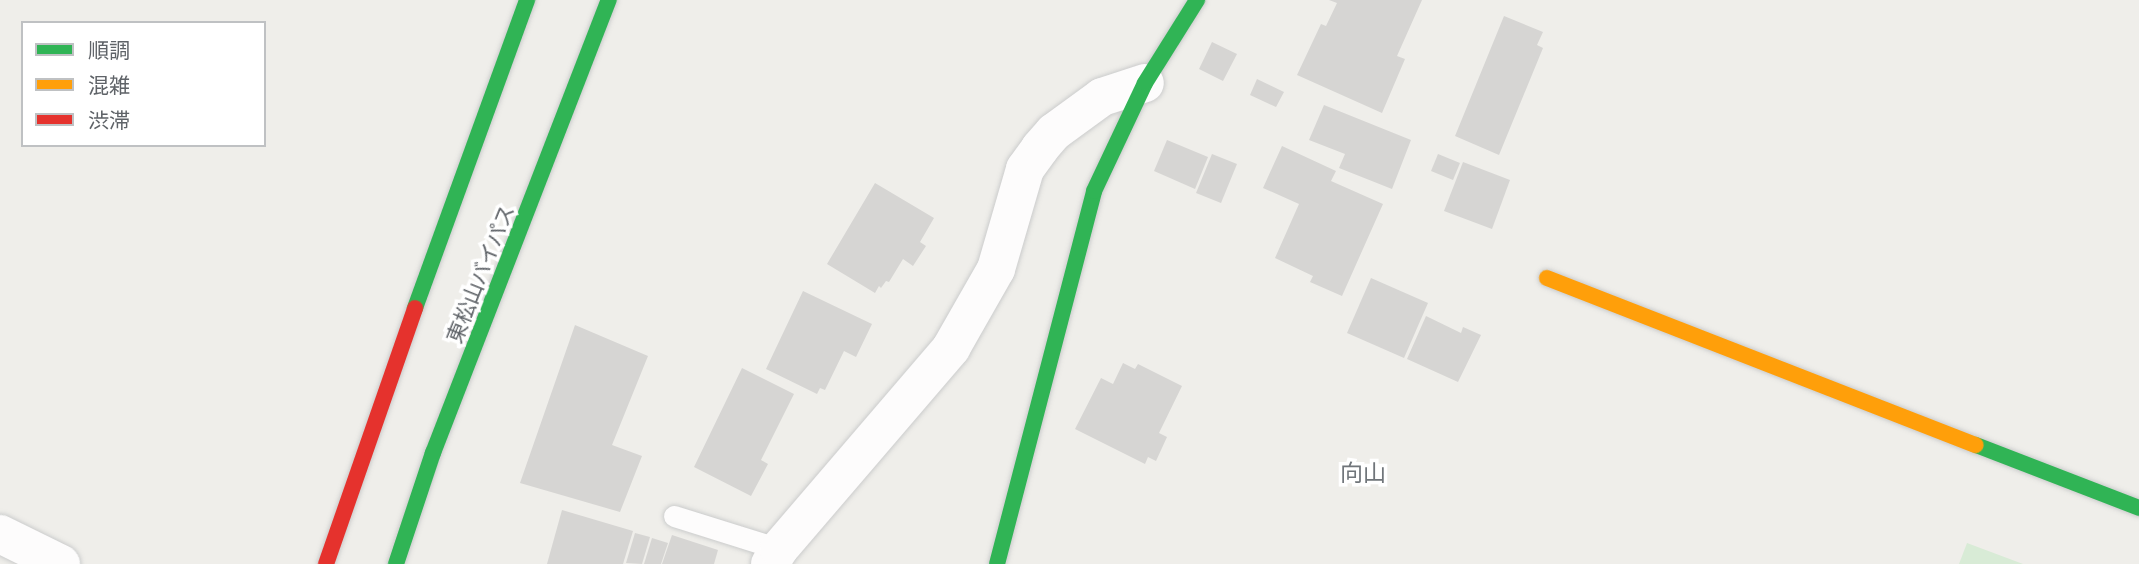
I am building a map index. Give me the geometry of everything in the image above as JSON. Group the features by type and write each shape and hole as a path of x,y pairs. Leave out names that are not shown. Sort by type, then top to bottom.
{"main road":[{"path":"326,564 459,182 527,0"},
{"name":"東松山バイパス","path":"396,564 433,453 609,0"},
{"path":"997,564 1094,191 1145,83 1197,0"},
{"path":"1547,278 2139,508"}],"street":[{"path":"774,557 951,348 996,269 1025,169 1040,148 1054,132 1102,97 1145,83"},
{"path":"0,534 61,564"}],"lane":[{"path":"674,516 774,557"}],"green space":[{"path":"1967,543 2023,564 1959,564"}],"building":[{"path":"1329,0 1422,0 1397,56 1405,59 1382,113 1297,75 1321,24 1326,26 1337,3"},
{"path":"1504,16 1543,32 1537,45 1543,48 1499,155 1455,136"},
{"path":"1212,42 1237,54 1223,81 1199,69"},
{"path":"1257,79 1284,92 1276,107 1250,95"},
{"path":"1324,105 1411,140 1392,189 1339,168 1345,154 1309,140"},
{"path":"1167,140 1208,157 1195,189 1154,171"},
{"path":"1282,146 1336,171 1331,181 1383,204 1342,296 1310,282 1313,276 1275,258 1299,204 1263,188"},
{"path":"1212,154 1237,164 1221,203 1196,193"},
{"path":"1438,154 1460,163 1453,180 1431,171"},
{"path":"1463,162 1510,180 1492,229 1444,211"},
{"path":"875,183 934,218 920,242 926,246 913,266 903,259 889,282 886,281 881,288 879,286 875,293 827,264"},
{"path":"1371,278 1428,303 1404,358 1347,333"},
{"path":"803,291 872,324 856,357 844,351 825,390 820,388 817,394 766,369"},
{"path":"1426,316 1461,333 1463,327 1481,335 1458,382 1407,359"},
{"path":"575,325 648,356 612,445 642,456 620,512 520,483"},
{"path":"1123,363 1135,369 1138,364 1182,386 1159,433 1167,437 1156,461 1148,457 1145,464 1075,429 1101,378 1113,384"},
{"path":"742,368 794,394 761,460 768,464 751,496 694,467"},
{"path":"562,510 633,531 623,564 547,564"},
{"path":"635,533 650,537 642,564 626,563"},
{"path":"672,535 718,550 714,564 662,564"},
{"path":"652,538 668,543 661,564 644,564"}],"traffic: fast":[{"path":"415,308 527,0"},
{"path":"396,564 433,453 609,0"},
{"path":"997,564 1094,191 1145,83 1197,0"},
{"path":"1976,445 2139,508"}],"traffic: slow":[{"path":"1547,278 1976,445"}],"traffic: jam":[{"path":"326,564 415,308"}],"district":[{"name":"向山","path":"1363,473"}]}
